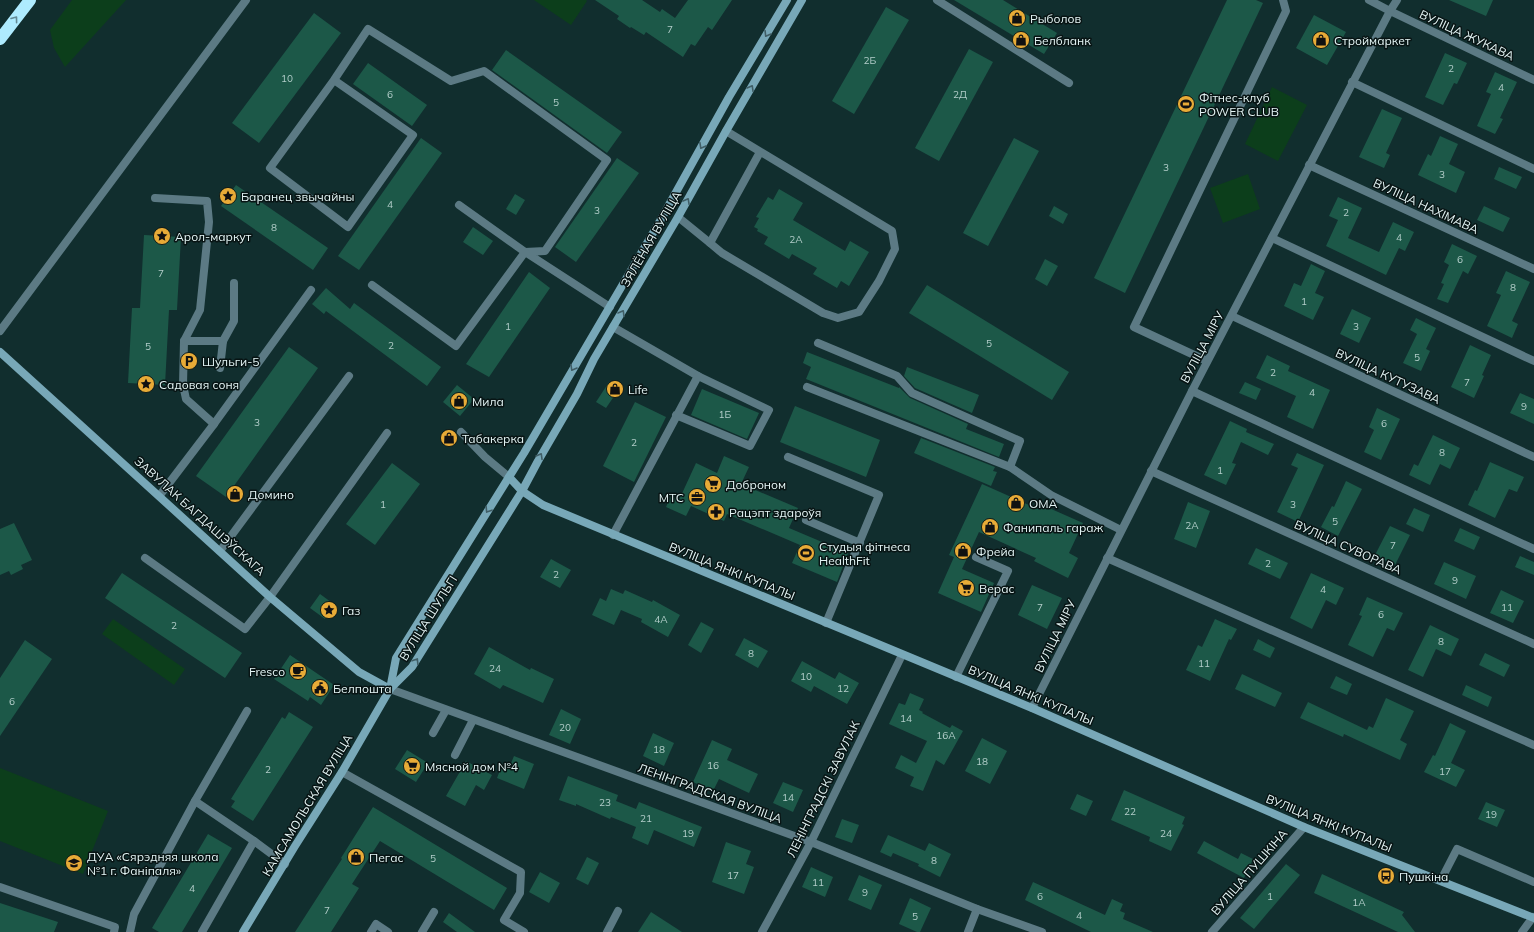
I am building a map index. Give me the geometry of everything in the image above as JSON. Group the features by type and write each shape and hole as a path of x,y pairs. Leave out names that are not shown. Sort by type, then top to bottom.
{"highway":[{"path":"0,39 30,0"}],"main road":[{"name":"ЗЯЛЁНАЯ ВУЛІЦА","path":"509,477 787,0"},
{"name":"ЗЯЛЁНАЯ ВУЛІЦА","path":"522,491 577,394 594,359 678,217 800,1"},
{"name":"ЗАВУЛАК БАГДАШЭЎСКАГА","path":"0,352 160,495 270,597 359,672 390,689"},
{"name":"ВУЛІЦА ЯНКІ КУПАЛЫ","path":"509,477 522,491 543,506 1032,708 1304,827 1534,918"},
{"name":"ВУЛІЦА ШУЛЬГІ","path":"390,689 396,658 509,477"},
{"name":"ВУЛІЦА ШУЛЬГІ","path":"390,689 412,667 522,491"},
{"name":"КАМСАМОЛЬСКАЯ ВУЛІЦА","path":"243,932 342,772 390,689"}],"street":[{"path":"0,331 246,0"},
{"path":"937,0 1069,83"},
{"path":"1207,361 1134,327 1286,11 1283,0"},
{"name":"ВУЛІЦА ЖУКАВА","path":"1369,0 1534,80"},
{"name":"ВУЛІЦА МІРУ","path":"1032,708 1207,361 1232,316 1352,82 1397,0"},
{"path":"334,80 413,135 348,227 270,168 334,80 368,29 451,81 484,71 607,160 545,251 525,252"},
{"path":"1352,82 1534,169"},
{"path":"678,217 728,257 823,313 838,318 860,312 879,282 895,249 892,231 726,132"},
{"path":"710,243 760,152"},
{"name":"ВУЛІЦА НАХІМАВА","path":"1309,165 1534,269"},
{"path":"155,198 207,201 209,222 200,310 184,340 182,385 186,399 214,424"},
{"path":"460,205 525,252 610,306"},
{"path":"1272,238 1534,361"},
{"path":"372,285 456,346 525,252"},
{"path":"220,368 223,341 234,321 234,283"},
{"path":"160,495 214,424 311,290"},
{"name":"ВУЛІЦА КУТУЗАВА","path":"1232,316 1534,457"},
{"path":"613,327 698,376 769,410 750,446 676,415"},
{"path":"184,340 223,341"},
{"path":"818,343 897,376 912,393 1020,441 1010,467"},
{"path":"220,551 349,376"},
{"path":"613,535 698,376"},
{"path":"807,387 1010,467 1051,495 1121,530"},
{"path":"1192,391 1534,549"},
{"path":"461,432 485,457 509,477"},
{"path":"145,558 245,628 270,597 387,433"},
{"path":"788,457 880,495 826,623"},
{"name":"ВУЛІЦА СУВОРАВА","path":"1151,471 1534,644"},
{"path":"806,520 860,543"},
{"path":"956,677 1008,571 976,557"},
{"path":"1107,558 1534,745"},
{"name":"ЛЕНІНГРАДСКІ ЗАВУЛАК","path":"762,932 811,842 902,654"},
{"name":"ЛЕНІНГРАДСКАЯ ВУЛІЦА","path":"390,689 811,842 977,909 1042,932"},
{"path":"130,932 134,914 195,801 247,710"},
{"path":"433,733 446,710"},
{"path":"455,755 473,720"},
{"path":"342,772 521,872 520,893 504,920 524,932"},
{"path":"195,801 285,864"},
{"name":"ВУЛІЦА ПУШКІНА","path":"1212,932 1304,827"},
{"path":"202,932 254,841"},
{"path":"1441,880 1457,849 1534,882"},
{"path":"0,888 115,927 114,932"},
{"path":"968,932 977,909"},
{"path":"607,932 618,911"},
{"path":"422,932 434,912"},
{"path":"1522,932 1534,918"},
{"path":"371,932 376,924 388,932"}],"green space":[{"path":"72,0 126,0 65,67 54,48 50,30"},
{"path":"534,0 586,0 587,1 571,25"},
{"path":"1272,87 1307,105 1278,161 1245,144"},
{"path":"1248,174 1260,209 1223,223 1210,188"},
{"path":"113,619 185,669 174,685 102,634"},
{"path":"0,768 108,811 83,874 0,841"}],"building":[{"path":"595,0 642,0 660,12 662,9 675,18 688,0 732,0 712,30 708,27 695,46 691,44 683,57 646,32 644,35 631,27 630,28 617,19 619,16"},
{"path":"954,0 1003,0 1057,33 1044,54"},
{"path":"1227,0 1256,0 1263,3 1125,293 1094,278"},
{"path":"1449,0 1493,0 1486,16"},
{"path":"886,7 909,20 854,114 832,101"},
{"path":"314,13 341,33 259,143 232,123"},
{"name":"Строймаркет","path":"1314,15 1346,32 1327,65 1296,48"},
{"path":"969,49 993,62 939,161 915,148"},
{"path":"506,50 622,132 607,153 492,70"},
{"path":"1445,53 1467,63 1457,84 1454,83 1443,105 1425,97"},
{"path":"368,63 427,105 412,126 353,84"},
{"path":"1495,72 1517,82 1500,118 1503,119 1495,134 1477,126 1491,94 1486,92"},
{"path":"1382,109 1402,118 1386,153 1390,155 1384,168 1359,157"},
{"path":"1440,136 1458,144 1449,164 1465,172 1456,193 1418,175 1428,154 1431,156"},
{"path":"421,138 442,153 359,270 338,256"},
{"path":"1014,138 1039,151 988,246 963,233"},
{"path":"617,158 639,173 576,262 555,247"},
{"path":"1499,167 1522,177 1516,189 1494,179"},
{"path":"236,185 328,248 313,270 221,206"},
{"path":"779,189 803,203 793,220 845,251 850,241 869,252 849,286 841,281 837,288 813,274 817,268 792,254 789,259 764,244 768,237 757,231 758,229 754,227 759,218 756,217 768,197 773,200"},
{"path":"515,194 525,200 516,215 506,209"},
{"path":"1338,197 1362,208 1348,238 1379,252 1393,222 1414,232 1405,251 1399,248 1386,275 1326,246 1338,220 1329,216"},
{"path":"1054,206 1068,214 1063,224 1049,216"},
{"path":"1484,206 1510,218 1503,232 1477,220"},
{"path":"473,227 493,241 483,255 463,242"},
{"path":"144,235 181,237 177,310 169,310 165,385 128,383 132,308 140,308"},
{"path":"1452,244 1477,256 1468,274 1463,271 1448,303 1437,299 1444,284 1441,283 1449,265 1444,262"},
{"path":"1045,259 1058,266 1047,286 1035,279"},
{"path":"1311,264 1325,271 1315,293 1324,297 1313,320 1284,306 1294,283 1301,286"},
{"path":"1506,271 1530,282 1512,321 1518,324 1512,338 1487,326 1501,295 1496,293"},
{"path":"529,272 550,288 489,377 466,364"},
{"path":"927,285 1069,372 1052,400 909,313"},
{"path":"326,288 350,309 354,303 441,367 427,386 326,311 324,314 312,304"},
{"path":"1352,309 1371,318 1359,343 1340,334"},
{"path":"1416,318 1436,328 1426,349 1430,351 1421,371 1403,363 1417,334 1410,330"},
{"path":"1470,345 1491,355 1482,375 1484,376 1474,398 1451,387"},
{"path":"289,347 318,368 226,497 196,476"},
{"path":"807,352 899,387 910,398 968,424 966,429 1004,444 999,457 806,379 811,367 803,363"},
{"path":"1267,355 1290,366 1288,371 1330,390 1313,429 1287,417 1296,396 1256,378"},
{"path":"907,367 979,395 972,413 915,388 904,376"},
{"path":"609,382 619,389 606,408 596,402"},
{"path":"1245,382 1261,389 1256,400 1239,393"},
{"name":"Мила","path":"457,385 474,399 460,416 443,402"},
{"path":"702,389 759,413 747,439 691,415"},
{"path":"1520,393 1534,399 1534,424 1510,413"},
{"path":"635,402 666,417 634,482 603,466"},
{"path":"795,406 880,440 866,477 780,442"},
{"path":"1377,408 1400,419 1381,460 1364,452 1374,430 1369,427"},
{"path":"1230,421 1247,429 1246,432 1274,444 1268,455 1241,442 1232,463 1236,464 1226,485 1204,475"},
{"path":"1433,435 1460,448 1450,469 1440,464 1430,485 1409,475 1414,464 1418,466"},
{"path":"921,438 995,467 993,471 997,472 991,486 914,453"},
{"path":"1297,453 1324,465 1298,522 1277,512 1298,468 1291,465"},
{"path":"724,456 749,467 741,484 798,508 789,528 848,553 837,582 792,563 800,545 727,514 724,521 691,506 686,516 666,507 671,496 679,500 696,463 717,473"},
{"path":"1490,462 1524,477 1517,492 1509,489 1495,518 1468,505 1475,490 1477,491"},
{"path":"392,463 420,484 375,545 346,524"},
{"path":"1346,481 1362,489 1338,536 1321,527 1332,506 1334,507"},
{"path":"982,484 1038,509 1040,504 1083,523 1069,553 1078,558 1068,578 1034,561 1036,558 979,532 962,569 994,583 981,612 938,593 954,557 949,555"},
{"path":"1188,502 1210,511 1196,548 1174,539"},
{"path":"1414,508 1430,515 1423,532 1406,524"},
{"path":"14,523 32,560 21,565 23,569 11,575 9,571 0,575 0,529"},
{"path":"1390,526 1410,535 1395,565 1375,555"},
{"path":"1460,528 1480,537 1474,550 1454,541"},
{"path":"1256,548 1288,563 1280,579 1248,564"},
{"path":"1520,556 1534,562 1534,575 1515,567"},
{"path":"551,559 571,570 560,588 540,577"},
{"path":"1444,562 1476,576 1466,599 1434,584"},
{"path":"122,573 242,653 225,678 105,598"},
{"path":"1311,573 1344,588 1336,605 1326,600 1312,629 1290,618"},
{"path":"1032,585 1062,598 1047,629 1018,615"},
{"path":"611,589 623,594 625,590 652,602 653,600 680,615 668,637 641,622 642,619 621,610 614,625 592,615 600,598 606,601"},
{"path":"1501,590 1524,601 1513,623 1490,613"},
{"path":"320,594 335,605 325,619 310,608"},
{"path":"1367,597 1403,613 1394,631 1387,628 1373,657 1348,645 1362,616 1359,615"},
{"path":"1215,619 1237,629 1231,640 1229,639 1210,681 1186,670 1198,645 1202,647"},
{"path":"701,622 714,629 701,653 688,645"},
{"path":"1430,625 1459,639 1451,656 1436,649 1423,677 1408,670"},
{"path":"744,638 768,651 758,668 735,655"},
{"path":"1258,639 1275,648 1270,658 1253,650"},
{"path":"25,640 52,659 0,736 0,678"},
{"path":"489,647 530,670 531,668 554,679 543,703 503,685 500,689 474,674"},
{"path":"1485,653 1510,665 1504,677 1479,665"},
{"path":"290,655 334,685 321,705 310,697 308,701 274,679"},
{"path":"802,661 835,679 839,672 859,683 847,704 814,686 811,692 791,681"},
{"path":"1242,674 1282,693 1275,707 1235,689"},
{"path":"1336,676 1352,684 1347,695 1330,688"},
{"path":"1466,685 1492,697 1488,707 1462,695"},
{"path":"910,693 924,699 919,710 923,712 922,713 950,728 952,725 963,731 944,765 936,760 923,791 910,786 914,777 895,768 901,755 916,763 927,741 889,724 899,703 905,705"},
{"path":"1386,698 1414,711 1400,740 1407,744 1400,760 1344,734 1343,737 1300,718 1308,702 1367,730 1369,726 1373,728"},
{"path":"561,709 581,719 570,744 549,735"},
{"path":"289,712 313,727 253,821 231,807 235,801 231,799 282,717 285,719"},
{"path":"1450,723 1466,731 1451,763 1465,770 1456,787 1424,772 1433,755 1435,756"},
{"path":"653,733 674,743 664,766 643,756"},
{"path":"982,738 1007,751 990,784 965,771"},
{"path":"712,740 732,749 727,760 758,774 749,793 719,779 713,791 693,782"},
{"name":"Мясной дом №4","path":"407,750 428,763 416,782 395,769"},
{"path":"514,756 534,764 524,789 497,778 502,765 509,768"},
{"path":"466,761 492,775 484,790 476,785 465,806 446,796"},
{"path":"568,776 618,795 616,801 636,809 639,802 702,827 694,847 654,830 648,845 632,838 636,827 611,817 610,819 576,804 576,806 559,800"},
{"path":"783,782 803,790 793,812 773,803"},
{"path":"1124,790 1185,817 1182,824 1184,825 1171,851 1149,841 1150,837 1111,820"},
{"path":"1077,794 1093,801 1086,816 1070,809"},
{"path":"1486,802 1505,810 1497,827 1478,819"},
{"path":"373,807 507,888 494,910 380,841 352,884 359,888 331,932 295,932 342,859 341,858"},
{"path":"842,819 859,825 852,843 835,837"},
{"path":"208,834 232,848 182,932 159,932 152,928"},
{"path":"888,835 925,851 929,843 951,854 940,877 918,866 919,864 893,853 891,857 880,852"},
{"path":"1204,841 1238,859 1241,853 1253,859 1244,878 1197,853"},
{"path":"726,842 751,851 746,864 754,867 744,894 712,882"},
{"path":"587,857 599,863 588,885 576,879"},
{"path":"1286,864 1300,875 1254,929 1240,918"},
{"path":"811,867 833,877 825,897 802,887"},
{"path":"540,872 560,883 549,903 529,892"},
{"path":"1322,874 1404,912 1402,915 1415,932 1398,932 1314,893"},
{"path":"859,875 882,885 871,910 848,900"},
{"path":"1033,882 1105,915 1112,899 1123,904 1120,911 1125,913 1123,919 1153,932 1091,932 1025,900"},
{"path":"910,898 931,908 920,932 899,924"},
{"path":"0,903 58,922 54,932 0,932"},
{"path":"651,912 682,932 638,932"},
{"path":"449,913 475,932 457,932 443,922"}],"place":[{"name":"Рыболов","path":"1017,18"},
{"name":"Белбланк","path":"1021,40"},
{"name":"Строймаркет","path":"1321,40"},
{"name":"Фітнес-клуб POWER CLUB","path":"1186,104"},
{"name":"Баранец звычайны","path":"228,196"},
{"name":"Арол-маркут","path":"162,236"},
{"name":"Шульги-5","path":"189,361"},
{"name":"Садовая соня","path":"146,384"},
{"name":"Life","path":"615,389"},
{"name":"Мила","path":"459,401"},
{"name":"Табакерка","path":"449,438"},
{"name":"Доброном","path":"713,484"},
{"name":"Домино","path":"235,494"},
{"name":"МТС","path":"697,497"},
{"name":"ОМА","path":"1016,503"},
{"name":"Рацэпт здароўя","path":"716,512"},
{"name":"Фанипаль гараж","path":"990,527"},
{"name":"Фрейа","path":"963,551"},
{"name":"Студыя фітнеса HealthFit","path":"806,553"},
{"name":"Верас","path":"966,588"},
{"name":"Газ","path":"329,610"},
{"name":"Fresco","path":"298,671"},
{"name":"Белпошта","path":"320,688"},
{"name":"Мясной дом №4","path":"412,766"},
{"name":"Пегас","path":"356,857"},
{"name":"ДУА «Сярэдняя школа №1 г. Фаніпаля»","path":"74,863"},
{"name":"Пушкіна","path":"1386,876"}]}
